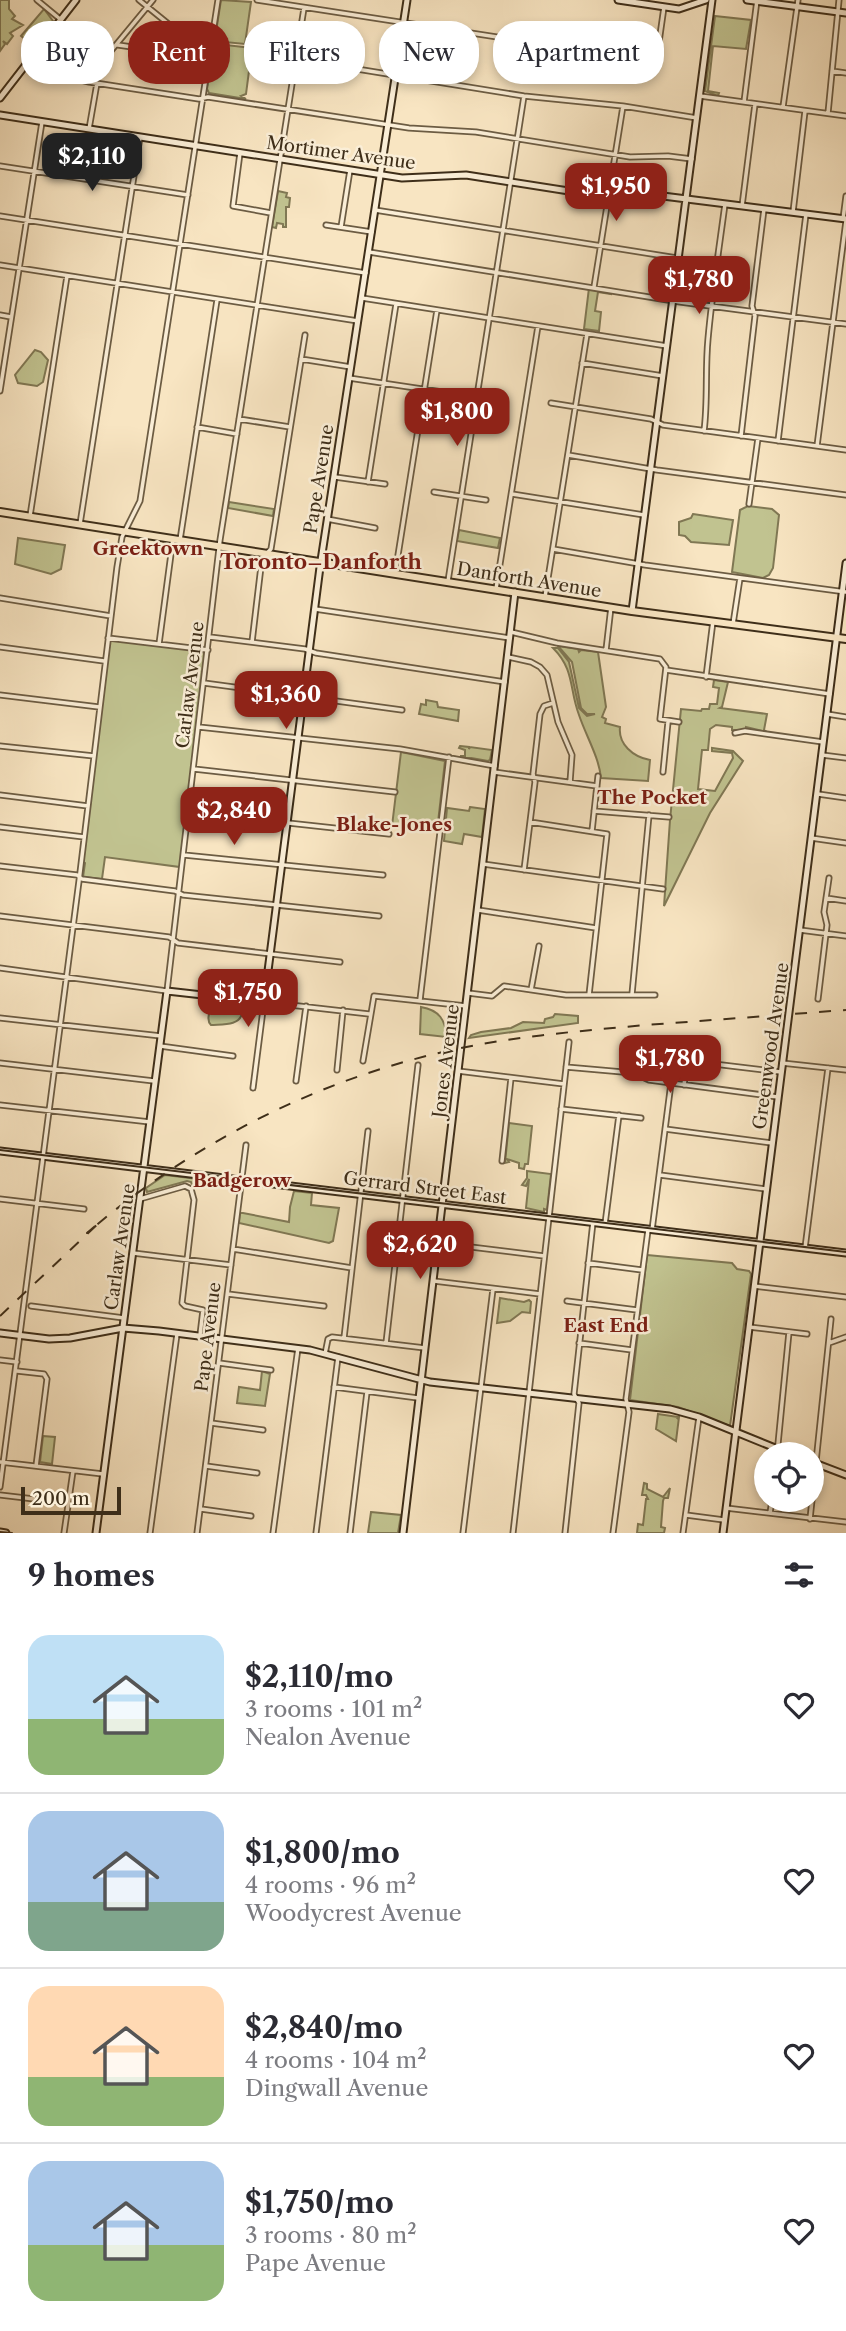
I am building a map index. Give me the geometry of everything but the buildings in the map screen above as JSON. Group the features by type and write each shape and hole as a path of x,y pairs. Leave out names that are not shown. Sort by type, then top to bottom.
{"main road":[{"name":"Danforth Avenue","path":"0,512 632,611 846,639"}],"street":[{"path":"37,0 60,19 76,0"},
{"path":"139,0 165,21"},
{"path":"114,49 153,0"},
{"path":"215,21 218,0"},
{"path":"257,0 397,21"},
{"name":"Pape Avenue","path":"404,21 407,0"},
{"path":"618,0 679,9 706,0"},
{"path":"632,611 712,0"},
{"path":"747,0 798,3 846,13"},
{"path":"828,113 839,0"},
{"path":"744,102 757,1"},
{"path":"783,107 798,3"},
{"path":"479,34 652,61 657,56 664,7"},
{"name":"Carlaw Avenue","path":"302,21 304,8"},
{"path":"117,45 128,46"},
{"path":"0,97 21,69"},
{"path":"832,71 846,73"},
{"path":"89,129 97,84"},
{"path":"104,84 433,131 476,132 615,154 692,159"},
{"path":"0,1487 74,925 104,661 124,531 140,501 205,84"},
{"name":"Carlaw Avenue","path":"96,1533 180,894 220,546 292,84"},
{"name":"Pape Avenue","path":"253,1088 314,609 394,84"},
{"path":"450,84 697,118"},
{"path":"448,582 524,96"},
{"path":"700,96 846,116"},
{"path":"742,206 755,104"},
{"path":"594,287 623,106"},
{"path":"793,212 806,111"},
{"name":"Mortimer Avenue","path":"0,115 408,178 466,175 631,200 663,196 686,198 845,220"},
{"path":"0,391 42,122"},
{"path":"80,524 140,137"},
{"path":"240,153 233,206 271,213"},
{"path":"0,166 188,195"},
{"path":"341,227 350,170"},
{"path":"817,446 846,196"},
{"path":"704,431 712,306 725,204"},
{"path":"741,436 752,306 764,209"},
{"path":"375,210 678,258"},
{"path":"778,441 806,214"},
{"path":"0,216 366,274"},
{"path":"326,225 372,232"},
{"path":"369,251 712,306 846,324"},
{"path":"0,265 358,321"},
{"path":"30,516 67,276"},
{"path":"362,298 667,346"},
{"path":"159,644 217,299"},
{"path":"368,482 396,304"},
{"path":"395,573 437,310"},
{"path":"0,315 11,317"},
{"path":"496,589 538,326"},
{"path":"545,597 587,334"},
{"path":"252,642 262,558 271,549 305,335"},
{"path":"301,359 351,367"},
{"path":"583,363 663,376"},
{"path":"349,378 502,401"},
{"path":"551,403 651,419 657,423 704,431 846,450"},
{"path":"239,419 290,427"},
{"path":"197,427 237,434"},
{"path":"749,504 758,438"},
{"path":"568,455 846,495"},
{"path":"334,477 385,484"},
{"path":"433,492 486,500"},
{"path":"512,494 645,515"},
{"path":"327,519 375,528"},
{"path":"553,549 844,592"},
{"name":"Greenwood Avenue","path":"723,1533 846,564"},
{"path":"733,624 740,578"},
{"name":"Jones Avenue","path":"403,1533 515,592"},
{"path":"0,598 111,616"},
{"path":"606,651 611,607"},
{"path":"314,609 510,635 660,659 666,670 660,719 679,722"},
{"path":"706,677 713,621"},
{"path":"210,637 505,682"},
{"path":"108,638 208,650"},
{"path":"0,647 104,661"},
{"path":"508,657 531,662 543,670 548,678 560,729 572,755 569,782"},
{"path":"666,670 830,694"},
{"path":"204,683 402,710"},
{"path":"0,695 100,708"},
{"path":"524,870 540,711 544,706 553,703"},
{"path":"827,714 846,717"},
{"path":"663,772 668,722"},
{"path":"199,727 449,757 534,777 597,786"},
{"path":"735,733 748,732 824,742"},
{"path":"0,746 94,756"},
{"path":"822,755 846,758"},
{"path":"420,1000 449,757"},
{"path":"194,769 395,792"},
{"path":"592,831 598,776"},
{"path":"0,794 88,806"},
{"path":"817,794 846,798"},
{"path":"594,811 669,817"},
{"path":"189,812 389,834"},
{"path":"632,994 649,815"},
{"path":"530,822 607,834 589,995"},
{"path":"0,827 84,837"},
{"path":"811,838 846,843"},
{"path":"184,855 383,875"},
{"path":"483,864 663,890"},
{"path":"0,866 175,891 180,894 379,916"},
{"path":"818,999 829,878"},
{"path":"826,898 846,901"},
{"path":"478,910 596,928"},
{"path":"0,915 169,937 177,943 340,962"},
{"path":"800,930 846,936"},
{"path":"531,990 539,946"},
{"path":"0,968 167,991 369,1014"},
{"path":"468,993 492,996 505,986 566,995 655,995"},
{"path":"363,1060 374,996 466,1006"},
{"path":"296,1081 306,1006"},
{"path":"337,1070 344,1010"},
{"path":"0,1018 161,1036"},
{"path":"513,1533 569,1042"},
{"path":"160,1046 233,1056"},
{"path":"684,1085 689,1060 781,1072"},
{"path":"0,1063 155,1082"},
{"path":"782,1063 846,1070"},
{"path":"386,1343 418,1065"},
{"path":"566,1067 634,1073 649,1080 778,1097"},
{"path":"805,1248 828,1068"},
{"path":"458,1071 564,1084"},
{"path":"502,1161 511,1078"},
{"path":"613,1533 629,1412 626,1399 637,1310 660,1175 671,1083"},
{"path":"0,1105 150,1122"},
{"path":"561,1109 641,1118"},
{"path":"605,1224 619,1115"},
{"path":"665,1129 772,1143"},
{"path":"344,1338 368,1131"},
{"name":"Pape Avenue","path":"197,1533 246,1145"},
{"name":"Gerrard Street East","path":"0,1151 846,1252"},
{"path":"660,1175 766,1189"},
{"path":"140,1199 188,1186 194,1200 183,1305 202,1309 200,1335"},
{"path":"0,1199 84,1209"},
{"path":"565,1533 579,1403 574,1394 593,1222"},
{"path":"438,1244 545,1256"},
{"path":"233,1249 352,1268"},
{"path":"133,1253 231,1265"},
{"path":"588,1264 643,1270"},
{"path":"434,1281 540,1294"},
{"path":"754,1286 846,1297"},
{"path":"463,1533 493,1289"},
{"path":"228,1294 324,1306"},
{"path":"567,1301 637,1310"},
{"path":"31,1306 124,1318"},
{"path":"817,1442 831,1319"},
{"path":"749,1327 807,1334"},
{"path":"0,1334 70,1338 123,1328 298,1348 422,1380 670,1409 698,1417 755,1442"},
{"path":"778,1442 789,1332"},
{"path":"150,1533 177,1333"},
{"path":"829,1343 846,1337"},
{"path":"326,1354 329,1338 425,1348"},
{"path":"579,1343 632,1350"},
{"path":"273,1533 298,1348"},
{"path":"316,1533 338,1357"},
{"path":"0,1360 17,1362"},
{"path":"219,1363 271,1370"},
{"path":"16,1371 44,1374 47,1379 36,1466"},
{"path":"334,1387 419,1398"},
{"path":"350,1533 368,1392"},
{"path":"683,1533 698,1417"},
{"path":"211,1423 263,1430"},
{"path":"2,1462 103,1475"},
{"path":"206,1466 257,1473"},
{"path":"824,1467 846,1475"},
{"path":"64,1533 73,1471"},
{"path":"0,1494 68,1503"},
{"path":"726,1508 846,1522"},
{"path":"200,1509 251,1516"},
{"path":"810,1512 810,1518"},
{"path":"686,1515 724,1520"},
{"path":"0,1532 6,1533"}],"green space":[{"path":"0,0 9,0 9,9 15,16 12,19 21,26 10,33 13,36 7,44 3,41 5,44 0,51"},
{"path":"221,0 251,2 248,21 244,21 244,44 230,42 230,21 218,21"},
{"path":"44,9 53,21 34,21"},
{"path":"715,16 751,20 746,49 713,46 708,91 719,93 718,96 705,91"},
{"path":"230,45 244,47 244,84 247,84 246,94 241,96 246,99 209,93 208,84 230,84"},
{"path":"278,191 287,193 286,197 290,198 289,207 286,207 286,227 277,223 276,228 272,227"},
{"path":"589,288 611,292 598,292 595,311 601,312 599,331 584,329"},
{"path":"35,350 48,360 43,382 37,386 18,383 15,375"},
{"path":"229,502 274,509 273,516 228,508"},
{"path":"748,506 772,509 779,515 773,568 769,575 763,578 732,572 740,510"},
{"path":"693,514 733,520 729,545 691,542 685,536 679,535 679,522 691,518"},
{"path":"459,530 500,538 498,548 457,541"},
{"path":"18,538 65,545 61,569 51,574 15,564"},
{"path":"110,640 201,650 205,655 180,867 105,857 102,879 83,877 83,862"},
{"path":"558,646 578,649 579,652 598,652 606,707 602,717 606,719 605,723 620,727 621,739 628,749 650,760 648,781 601,778 595,754 576,706 568,672 553,648 558,648 569,662 579,708 587,716 595,714 587,714 581,708 572,662"},
{"path":"714,680 728,682 720,708 767,714 764,730 767,732 746,727 746,730 732,730 732,727 716,725 710,729 708,750 702,750 698,789 715,791 733,758 732,753 712,751 712,748 733,751 743,761 710,813 664,906 681,709 701,711 709,709 710,704 717,704 719,688 713,687"},
{"path":"426,700 437,702 438,707 459,710 458,721 419,714 421,704 426,705"},
{"path":"459,748 492,750 490,760 460,756 465,756 465,750"},
{"path":"401,752 445,761 437,831 392,826"},
{"path":"470,807 485,809 482,837 464,834 462,844 444,841 447,808 469,811"},
{"path":"215,1006 238,1008 242,1013 241,1017 230,1024 211,1025 209,1015"},
{"path":"421,1007 437,1013 445,1026 446,1037 420,1034"},
{"path":"555,1014 578,1016 578,1023 469,1038 481,1032 511,1028 523,1022 544,1023 545,1019"},
{"path":"509,1123 532,1126 528,1164 525,1164 524,1169 519,1168 519,1163 507,1159 509,1162 505,1163"},
{"path":"527,1171 551,1174 547,1210 544,1209 544,1212 526,1208 529,1179 526,1186 522,1185 527,1178"},
{"path":"165,1175 211,1181 193,1188 191,1182 187,1181 147,1192 146,1188"},
{"path":"294,1191 312,1193 311,1205 339,1208 333,1241 329,1243 239,1223 240,1213 289,1222"},
{"path":"647,1255 732,1263 737,1269 749,1271 751,1274 730,1426 678,1407 630,1400"},
{"path":"500,1298 524,1302 529,1300 530,1313 522,1312 510,1321 497,1323"},
{"path":"262,1371 270,1374 265,1406 237,1403 239,1387 260,1390"},
{"path":"658,1414 678,1417 677,1419 679,1417 676,1441 656,1429"},
{"path":"43,1436 55,1437 52,1464 40,1462"},
{"path":"644,1483 647,1484 647,1489 663,1497 670,1488 668,1498 663,1501 661,1527 665,1528 664,1533 637,1533 638,1524 643,1525 648,1499 646,1495 642,1495"},
{"path":"371,1512 401,1515 398,1533 368,1533"}],"tram line":[{"path":"0,1150 846,1252"},
{"path":"0,1532 12,1533"}],"railway":[{"path":"0,1316 100,1222 87,1233 127,1201 169,1171 258,1119 353,1078 452,1050 524,1038 646,1025 846,1010"}],"district":[{"name":"Greektown","path":"148,548"},
{"name":"Toronto–Danforth","path":"321,562"},
{"name":"The Pocket","path":"652,797"},
{"name":"Blake-Jones","path":"394,824"},
{"name":"Badgerow","path":"242,1180"},
{"name":"East End","path":"606,1325"}]}
